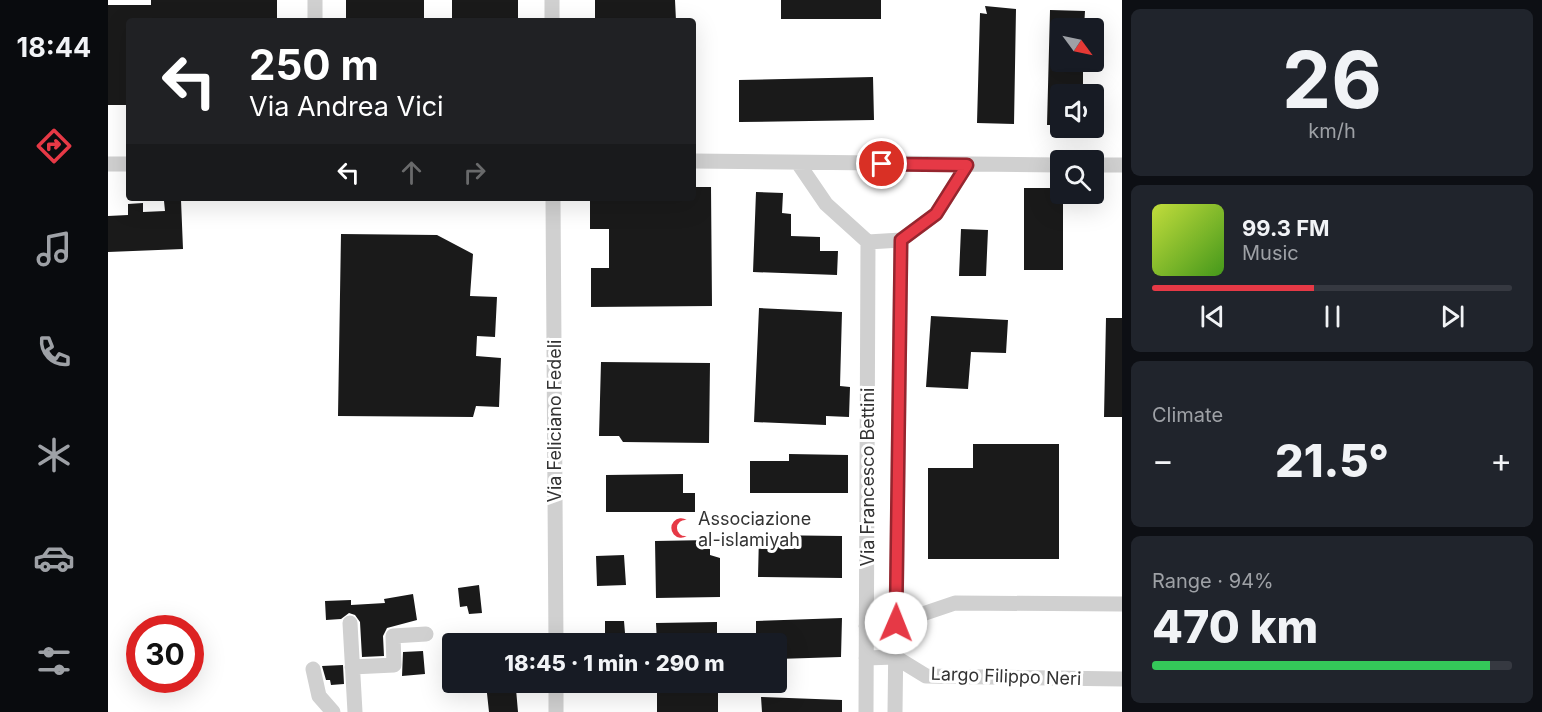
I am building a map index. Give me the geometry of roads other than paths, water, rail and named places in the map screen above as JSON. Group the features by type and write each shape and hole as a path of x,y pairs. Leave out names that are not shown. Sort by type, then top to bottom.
{"street":[{"path":"315,0 315,18"},
{"path":"552,0 552,18"},
{"path":"696,161 1050,165"},
{"path":"798,163 826,204 868,242 901,240 936,214 967,165"},
{"path":"108,164 126,164"},
{"path":"1104,165 1122,165"},
{"name":"Via Feliciano Fedeli","path":"552,201 556,633"},
{"name":"Via Francesco Bettini","path":"895,712 901,240"},
{"name":"Via Francesco Bettini","path":"866,712 868,242"},
{"path":"867,626 896,623 955,603 1122,604"},
{"path":"350,623 355,712"},
{"path":"352,667 394,665 393,636 426,634"},
{"path":"866,658 895,657"},
{"name":"Largo Filippo Neri","path":"895,657 926,676 1122,679"},
{"path":"313,669 319,696 333,712"},
{"path":"556,693 556,712"}],"place":[{"name":"Associazione al-islamiyah","path":"681,528"}]}
